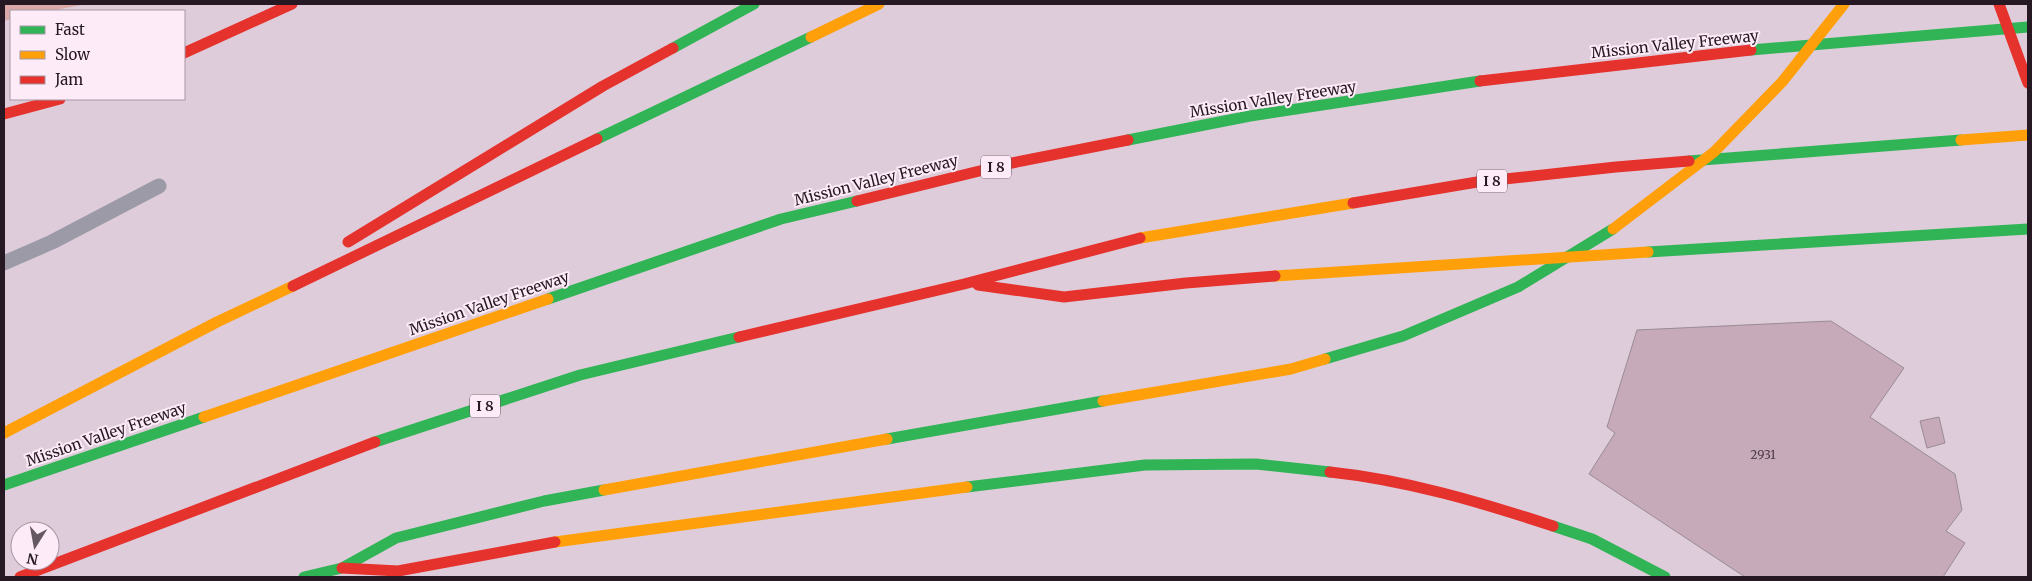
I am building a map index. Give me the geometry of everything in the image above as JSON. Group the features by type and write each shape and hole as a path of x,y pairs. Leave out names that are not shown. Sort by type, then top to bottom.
{"main road":[{"path":"185,53 292,4"},
{"path":"334,250 603,86 754,4"},
{"path":"4,433 217,322 879,4"},
{"path":"304,577 342,568 396,538 544,501 702,471 1291,369 1403,336 1518,287 1621,224 1714,152 1782,82 1844,4"},
{"path":"1985,4 2028,33"},
{"path":"1998,4 2028,83"},
{"name":"Mission Valley Freeway","path":"4,485 781,219 1012,163 1250,116 1482,81 1737,51 2028,26"},
{"path":"4,114 56,100"},
{"name":"I 8","path":"20,577 359,447 580,375 964,284 1139,238 1477,182 1626,166 2028,135"},
{"path":"964,284 1064,297 1186,283 1307,273 2028,229"},
{"path":"217,322 309,266"},
{"path":"342,568 398,571 551,543 1037,477 1144,465 1256,464 1358,475 1476,501 1592,538 1665,577"}],"lane":[{"path":"4,263 48,244 159,186"},
{"path":"4,252 48,244"}],"shaded area":[{"path":"4,4 87,4 55,10 10,10 10,19 4,21"}],"building":[{"path":"1831,321 1904,368 1870,417 1955,474 1962,510 1946,531 1965,543 1943,577 1745,577 1589,474 1615,433 1607,427 1637,330"},
{"path":"1939,417 1945,443 1927,448 1920,421"}],"traffic: fast":[{"path":"673,48 754,4"},
{"path":"1751,50 2028,27"},
{"path":"597,139 811,37"},
{"path":"1128,140 1250,116 1480,81"},
{"path":"1689,161 1961,140"},
{"path":"548,299 781,219 857,201"},
{"path":"1325,359 1403,336 1518,287 1613,229"},
{"path":"1648,252 2028,229"},
{"path":"375,442 580,375 739,337"},
{"path":"887,439 1103,401"},
{"path":"4,485 204,417"},
{"path":"967,487 1145,465 1256,464 1330,472"},
{"path":"304,577 342,568 396,538 544,501 604,490"},
{"path":"1553,526 1592,539 1665,577"}],"traffic: slow":[{"path":"811,37 879,4"},
{"path":"1613,229 1714,152 1782,82 1844,4"},
{"path":"1961,140 2028,135"},
{"path":"1140,238 1353,203"},
{"path":"1275,276 1648,252"},
{"path":"4,433 217,322 293,286"},
{"path":"204,417 548,299"},
{"path":"1103,401 1291,369 1325,359"},
{"path":"604,490 887,439"},
{"path":"555,542 967,487"}],"traffic: jam":[{"path":"185,53 292,4"},
{"path":"1999,4 2028,83"},
{"path":"348,242 603,86 673,48"},
{"path":"1480,81 1751,50"},
{"path":"4,114 56,100"},
{"path":"293,286 597,139"},
{"path":"857,201 1012,163 1128,140"},
{"path":"1353,203 1477,182 1689,161"},
{"path":"739,337 964,284 1140,238"},
{"path":"978,285 1064,297 1186,283 1275,276"},
{"path":"20,577 375,442"},
{"path":"1330,472 1415,486 1553,526"},
{"path":"342,568 398,571 555,542"}]}
